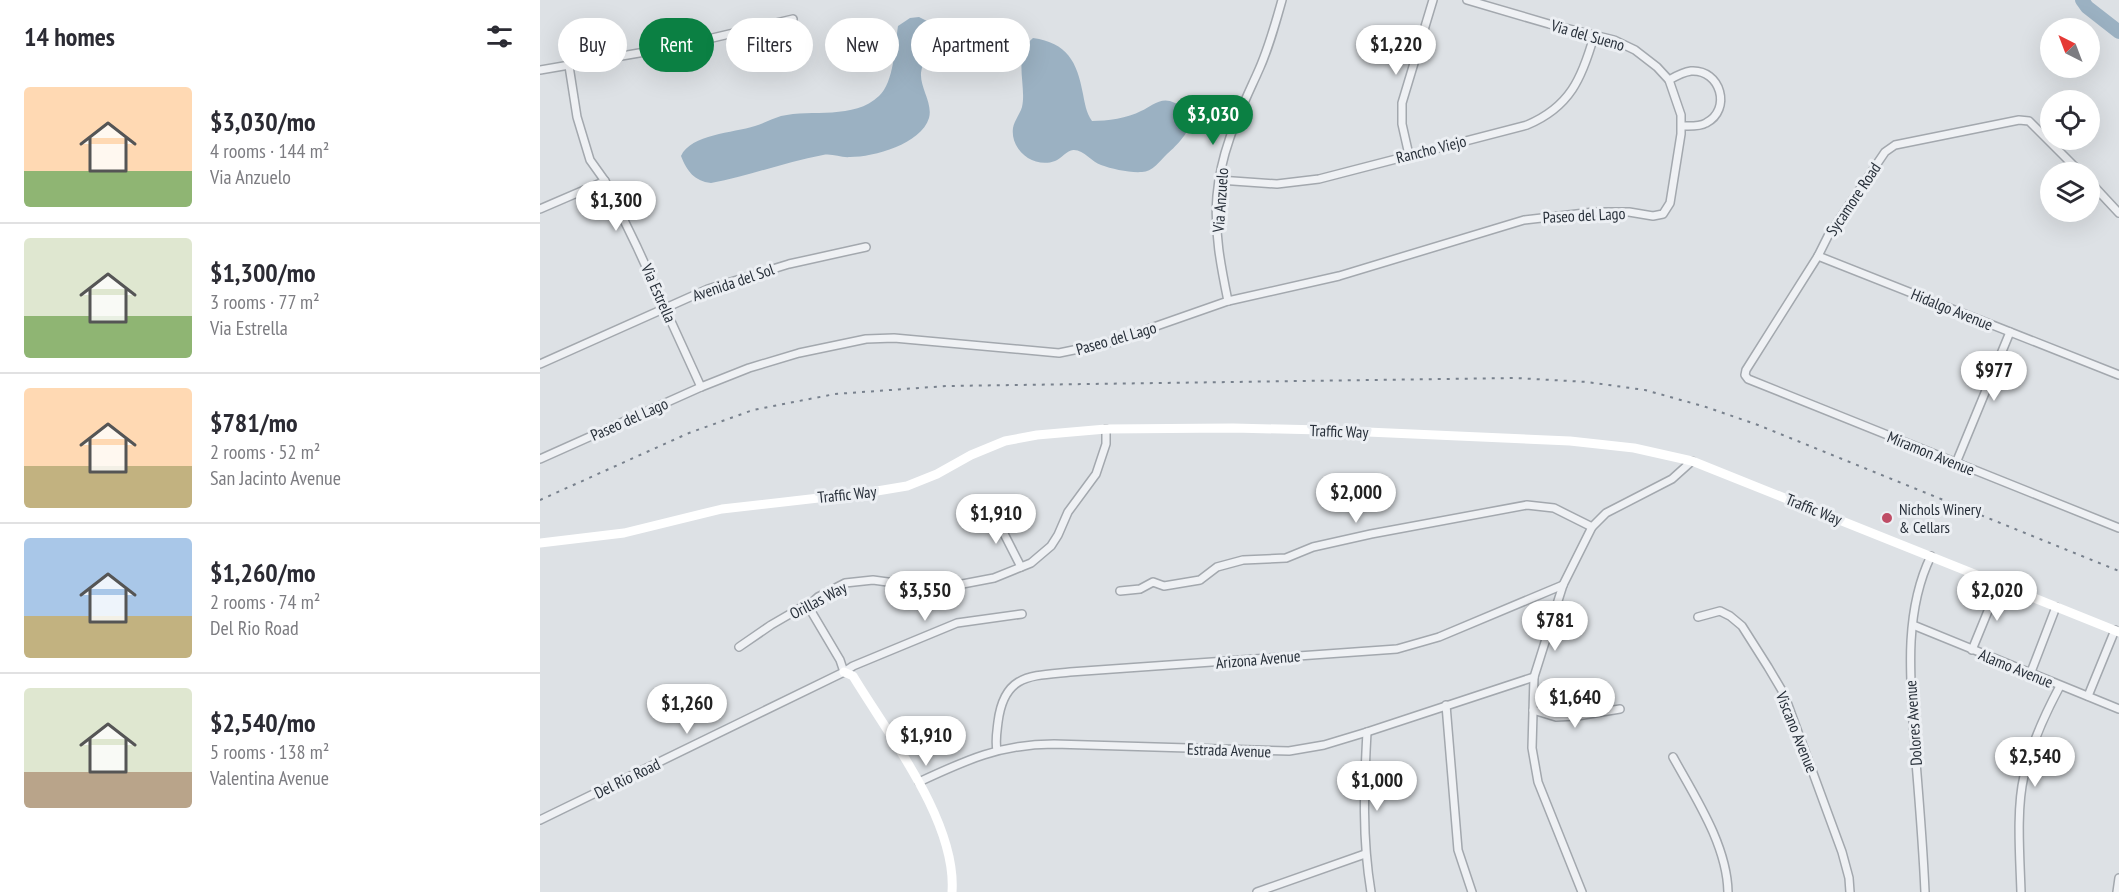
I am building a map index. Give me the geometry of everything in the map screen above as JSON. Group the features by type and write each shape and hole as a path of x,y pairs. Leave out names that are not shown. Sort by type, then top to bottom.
{"street":[{"name":"Via Anzuelo","path":"1228,301 1217,240 1219,180 1229,135 1258,73 1282,0"},
{"path":"1409,155 1402,124 1402,103 1433,0"},
{"name":"Via del Sueno","path":"1467,0 1614,40 1649,60 1669,80 1677,99 1682,126 1670,203 1663,214"},
{"path":"627,56 726,35"},
{"name":"Rancho Viejo","path":"1219,180 1256,183 1319,179 1518,127 1542,118 1561,104 1575,87 1584,70 1594,36"},
{"path":"540,70 558,68"},
{"path":"1669,80 1688,71 1702,72 1714,80 1720,92 1720,107 1712,119 1700,125 1682,126"},
{"name":"Via Estrella","path":"570,72 582,136 590,160 605,181 666,307 701,387"},
{"name":"Sycamore Road","path":"1745,375 1828,236 1884,152 1895,145 2019,120 2029,121 2070,162"},
{"path":"540,209 605,181"},
{"path":"2100,193 2119,213"},
{"name":"Paseo del Lago","path":"540,459 701,387 749,368 799,353 866,339 894,338 1059,353 1089,348 1228,301 1339,276 1524,220 1594,212 1629,212 1653,216 1663,214"},
{"name":"Avenida del Sol","path":"540,364 666,307 751,274 866,248"},
{"name":"Hidalgo Avenue","path":"1818,256 2119,375"},
{"path":"1956,463 2010,332"},
{"name":"Miramon Avenue","path":"1745,375 1748,379 2119,528"},
{"name":"Traffic Way","path":"540,543 624,533 722,509 907,486 1005,441 1038,435 1106,429 1233,428 1570,441 1634,448 1692,461 2117,631"},
{"name":"Orillas Way","path":"739,647 771,625 808,606 827,592 853,582 873,580 939,587 976,583 1006,574 1037,559 1051,546 1068,512 1099,468 1106,444 1106,429"},
{"path":"1581,892 1538,782 1532,748 1534,677 1563,585 1592,527 1606,513 1672,479 1692,461"},
{"path":"1120,591 1140,589 1153,582 1164,586 1200,580 1217,567 1243,560 1286,558 1313,547 1518,506 1535,504 1554,508 1592,527"},
{"path":"993,512 1021,567"},
{"name":"Dolores Avenue","path":"1926,892 1910,671 1918,590 1930,556"},
{"path":"1972,650 1999,584"},
{"name":"Arizona Avenue","path":"997,750 1000,713 1004,697 1012,686 1024,678 1070,672 1397,649 1438,637 1563,585"},
{"path":"808,606 840,660 844,672 853,676 919,782 945,844 953,885 952,892"},
{"path":"2031,672 2056,607"},
{"name":"Viscano Avenue","path":"1698,617 1720,612 1730,616 1742,626 1784,694 1842,852 1850,892"},
{"name":"Del Rio Road","path":"540,820 853,666 957,623 1022,614"},
{"name":"Alamo Avenue","path":"1913,625 2119,709"},
{"path":"2088,696 2117,631"},
{"name":"Estrada Avenue","path":"919,782 997,750 1022,745 1289,751 1367,732 1534,677"},
{"path":"2021,892 2023,778 2040,727 2060,686"},
{"path":"1446,705 1458,850 1472,892"},
{"path":"1533,710 1556,717 1620,709"},
{"path":"1367,732 1364,790 1365,854 1371,892"},
{"path":"1673,757 1718,846 1726,869 1728,892"},
{"path":"1257,892 1365,854"},
{"path":"2117,892 2119,878"}],"water":[{"path":"919,17 921,18 911,18 911,72 921,72 922,84 930,112 924,127 907,142 871,155 847,157 823,155 711,183 696,178 689,171 681,156 686,149 703,139 755,126 781,116 845,111 869,103 884,90 891,72 899,72 899,25 910,18"},
{"path":"1033,38 1054,44 1062,49 1074,63 1081,82 1086,108 1092,121 1130,116 1166,100 1181,106 1188,112 1190,119 1186,133 1159,163 1146,172 1105,166 1074,150 1047,163 1025,156 1015,144 1013,128 1022,107 1021,72 1030,72 1030,42"}],"waterway":[{"path":"2082,0 2087,7 2119,32"}],"railway":[{"path":"540,500 689,433 753,410 835,394 946,386 1516,378 1587,382 1645,390 1706,407 1758,425 2119,571"}],"place":[{"name":"Nichols Winery & Cellars","path":"1887,518"}]}
